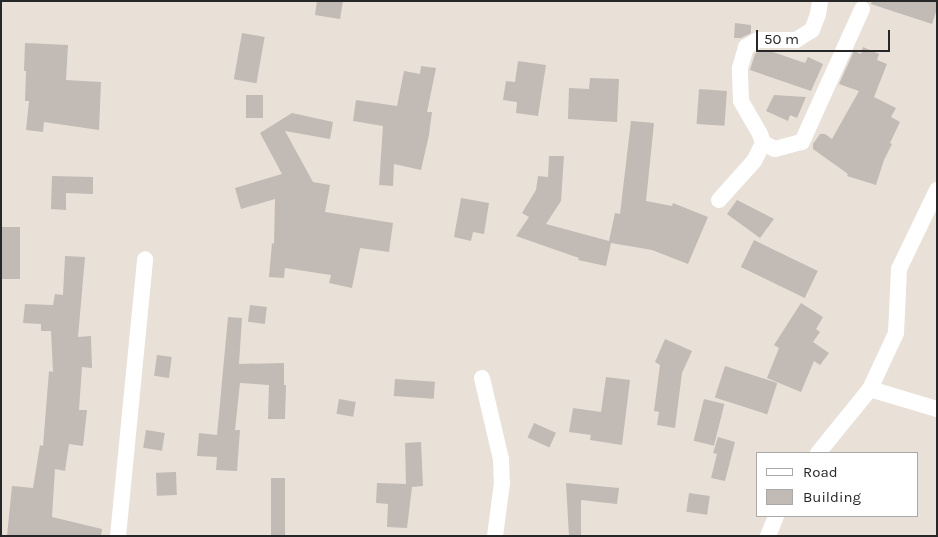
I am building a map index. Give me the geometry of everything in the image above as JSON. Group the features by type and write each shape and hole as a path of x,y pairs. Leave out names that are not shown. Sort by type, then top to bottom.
{"street":[{"path":"820,1 818,14 812,30 796,40 758,40 746,47 740,68 741,102 760,134 763,143 775,149 802,142 848,44 862,9"},
{"path":"719,200 754,161 763,143"},
{"path":"819,452 870,389 896,333 899,269 937,190"},
{"path":"118,536 145,259"},
{"path":"482,378 501,459 502,483 495,536"},
{"path":"870,389 937,409"},
{"path":"768,536 776,517"}],"building":[{"path":"317,1 343,1 340,19 315,15"},
{"path":"872,1 937,1 937,9 932,24 871,4"},
{"path":"735,23 751,25 751,33 741,38 734,38"},
{"path":"242,33 265,37 256,83 234,79"},
{"path":"25,43 68,45 66,80 101,82 99,130 44,122 43,132 26,130 29,101 25,101"},
{"path":"863,47 879,54 877,60 887,64 874,97 896,108 891,117 900,122 890,143 892,144 884,160 876,185 847,176 848,174 813,149 813,144 820,134 825,134 832,139 859,91 839,84 854,51 861,54"},
{"path":"761,50 767,50 805,63 808,57 823,64 811,91 750,70 755,54"},
{"path":"518,61 546,65 538,116 516,113 517,102 503,100 506,81 515,82"},
{"path":"421,66 436,68 427,112 432,112 429,135 421,170 394,164 393,186 379,185 383,126 353,121 356,100 397,106 404,71 420,74"},
{"path":"590,78 619,79 617,122 568,119 569,88 589,89"},
{"path":"699,89 727,91 724,126 697,124"},
{"path":"246,95 263,95 263,118 246,118"},
{"path":"774,95 806,97 797,118 790,115 788,121 766,111"},
{"path":"292,113 333,122 330,139 285,131 313,182 330,185 325,212 393,223 389,252 360,248 352,288 329,283 331,275 285,268 284,278 269,277 272,243 274,244 275,199 241,209 235,188 282,174 260,133"},
{"path":"631,121 654,123 646,201 672,206 673,203 708,217 688,264 652,250 611,243 606,266 578,260 579,258 516,236 529,217 522,213 536,190 538,176 548,177 549,156 564,156 561,201 546,224 609,241 615,213 620,214"},
{"path":"52,176 93,177 93,194 66,193 66,210 51,209"},
{"path":"461,198 489,203 484,234 473,232 471,241 454,237"},
{"path":"737,200 774,219 760,238 727,214"},
{"path":"2,227 20,227 20,279 2,279"},
{"path":"754,240 818,271 805,298 741,267"},
{"path":"65,256 85,257 78,337 91,336 92,368 82,367 79,410 87,410 83,446 69,444 65,471 55,469 52,517 102,529 101,536 7,536 12,486 33,488 40,445 43,446 49,371 53,372 51,331 41,331 41,324 23,323 25,304 53,305 55,294 63,295"},
{"path":"801,303 823,317 816,329 820,332 813,342 829,353 820,365 814,361 801,392 767,378 779,348 774,345"},
{"path":"250,305 267,307 265,324 248,322"},
{"path":"228,317 242,318 239,364 284,363 284,385 286,385 285,419 268,419 269,385 240,383 235,430 240,430 237,471 216,470 217,457 197,456 199,433 217,435"},
{"path":"665,339 692,351 682,373 675,428 657,425 659,412 654,411 660,365 655,362"},
{"path":"157,355 172,357 169,378 154,376"},
{"path":"725,366 777,383 767,414 715,397"},
{"path":"606,377 630,380 622,445 590,440 591,435 569,432 573,408 601,412"},
{"path":"395,379 435,382 434,399 394,396"},
{"path":"339,399 356,402 353,417 336,414"},
{"path":"704,399 724,404 714,446 694,441"},
{"path":"534,423 556,433 549,447 527,438"},
{"path":"146,430 165,433 162,451 143,448"},
{"path":"718,437 735,442 725,481 711,478 717,454 713,453"},
{"path":"421,442 423,486 412,487 407,528 387,527 388,504 376,503 377,483 406,484 405,443"},
{"path":"176,472 177,495 157,496 156,473"},
{"path":"271,478 285,478 285,536 271,536"},
{"path":"566,483 619,488 617,504 581,500 581,536 569,536"},
{"path":"689,493 710,496 707,515 686,512"}]}
